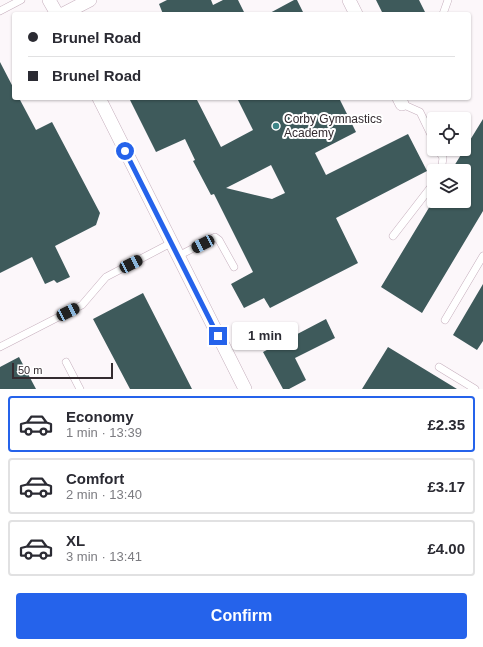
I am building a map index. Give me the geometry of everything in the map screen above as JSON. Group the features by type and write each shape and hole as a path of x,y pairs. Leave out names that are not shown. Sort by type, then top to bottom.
{"street":[{"path":"49,0 56,12"},
{"path":"67,12 90,0"},
{"path":"349,0 355,12"},
{"path":"100,100 246,389"}],"lane":[{"path":"0,11 22,0"},
{"path":"444,12 448,0"},
{"path":"400,101 420,112 427,126"},
{"path":"393,236 427,193"},
{"path":"178,256 215,237 219,240 234,268"},
{"path":"0,347 82,305 106,277 171,243"},
{"path":"445,320 483,256"},
{"path":"66,362 80,389"},
{"path":"439,366 475,389"}],"building":[{"path":"167,0 211,0 213,5 223,0 238,0 244,12 162,12 159,4"},
{"path":"294,0 297,0 303,12 272,12"},
{"path":"376,0 419,0 425,12 382,12"},
{"path":"0,62 12,85 12,100 20,100 36,130 52,122 100,213 96,225 55,246 70,277 57,283 54,280 45,284 32,257 0,273"},
{"path":"130,100 197,100 221,147 253,130 238,100 340,100 356,132 315,153 326,175 408,134 427,171 336,218 358,263 270,308 264,298 244,308 231,284 253,272 214,194 211,195 193,161 195,160 185,139 156,152","holes":["271,165 285,193 272,199 226,188"]},
{"path":"483,119 483,211 422,313 381,287 429,208 471,208 471,164 455,164 460,156 471,156 471,138"},
{"path":"483,284 483,341 477,350 453,335"},
{"path":"143,293 192,389 130,389 93,319"},
{"path":"326,319 335,338 295,358 306,380 289,389 283,389 263,352"},
{"path":"388,347 457,389 362,389"},
{"path":"19,357 36,389 0,389 0,367"}],"place":[{"name":"Corby Gymnastics Academy","path":"276,126"}],"route":[{"path":"125,151 218,336"}]}
